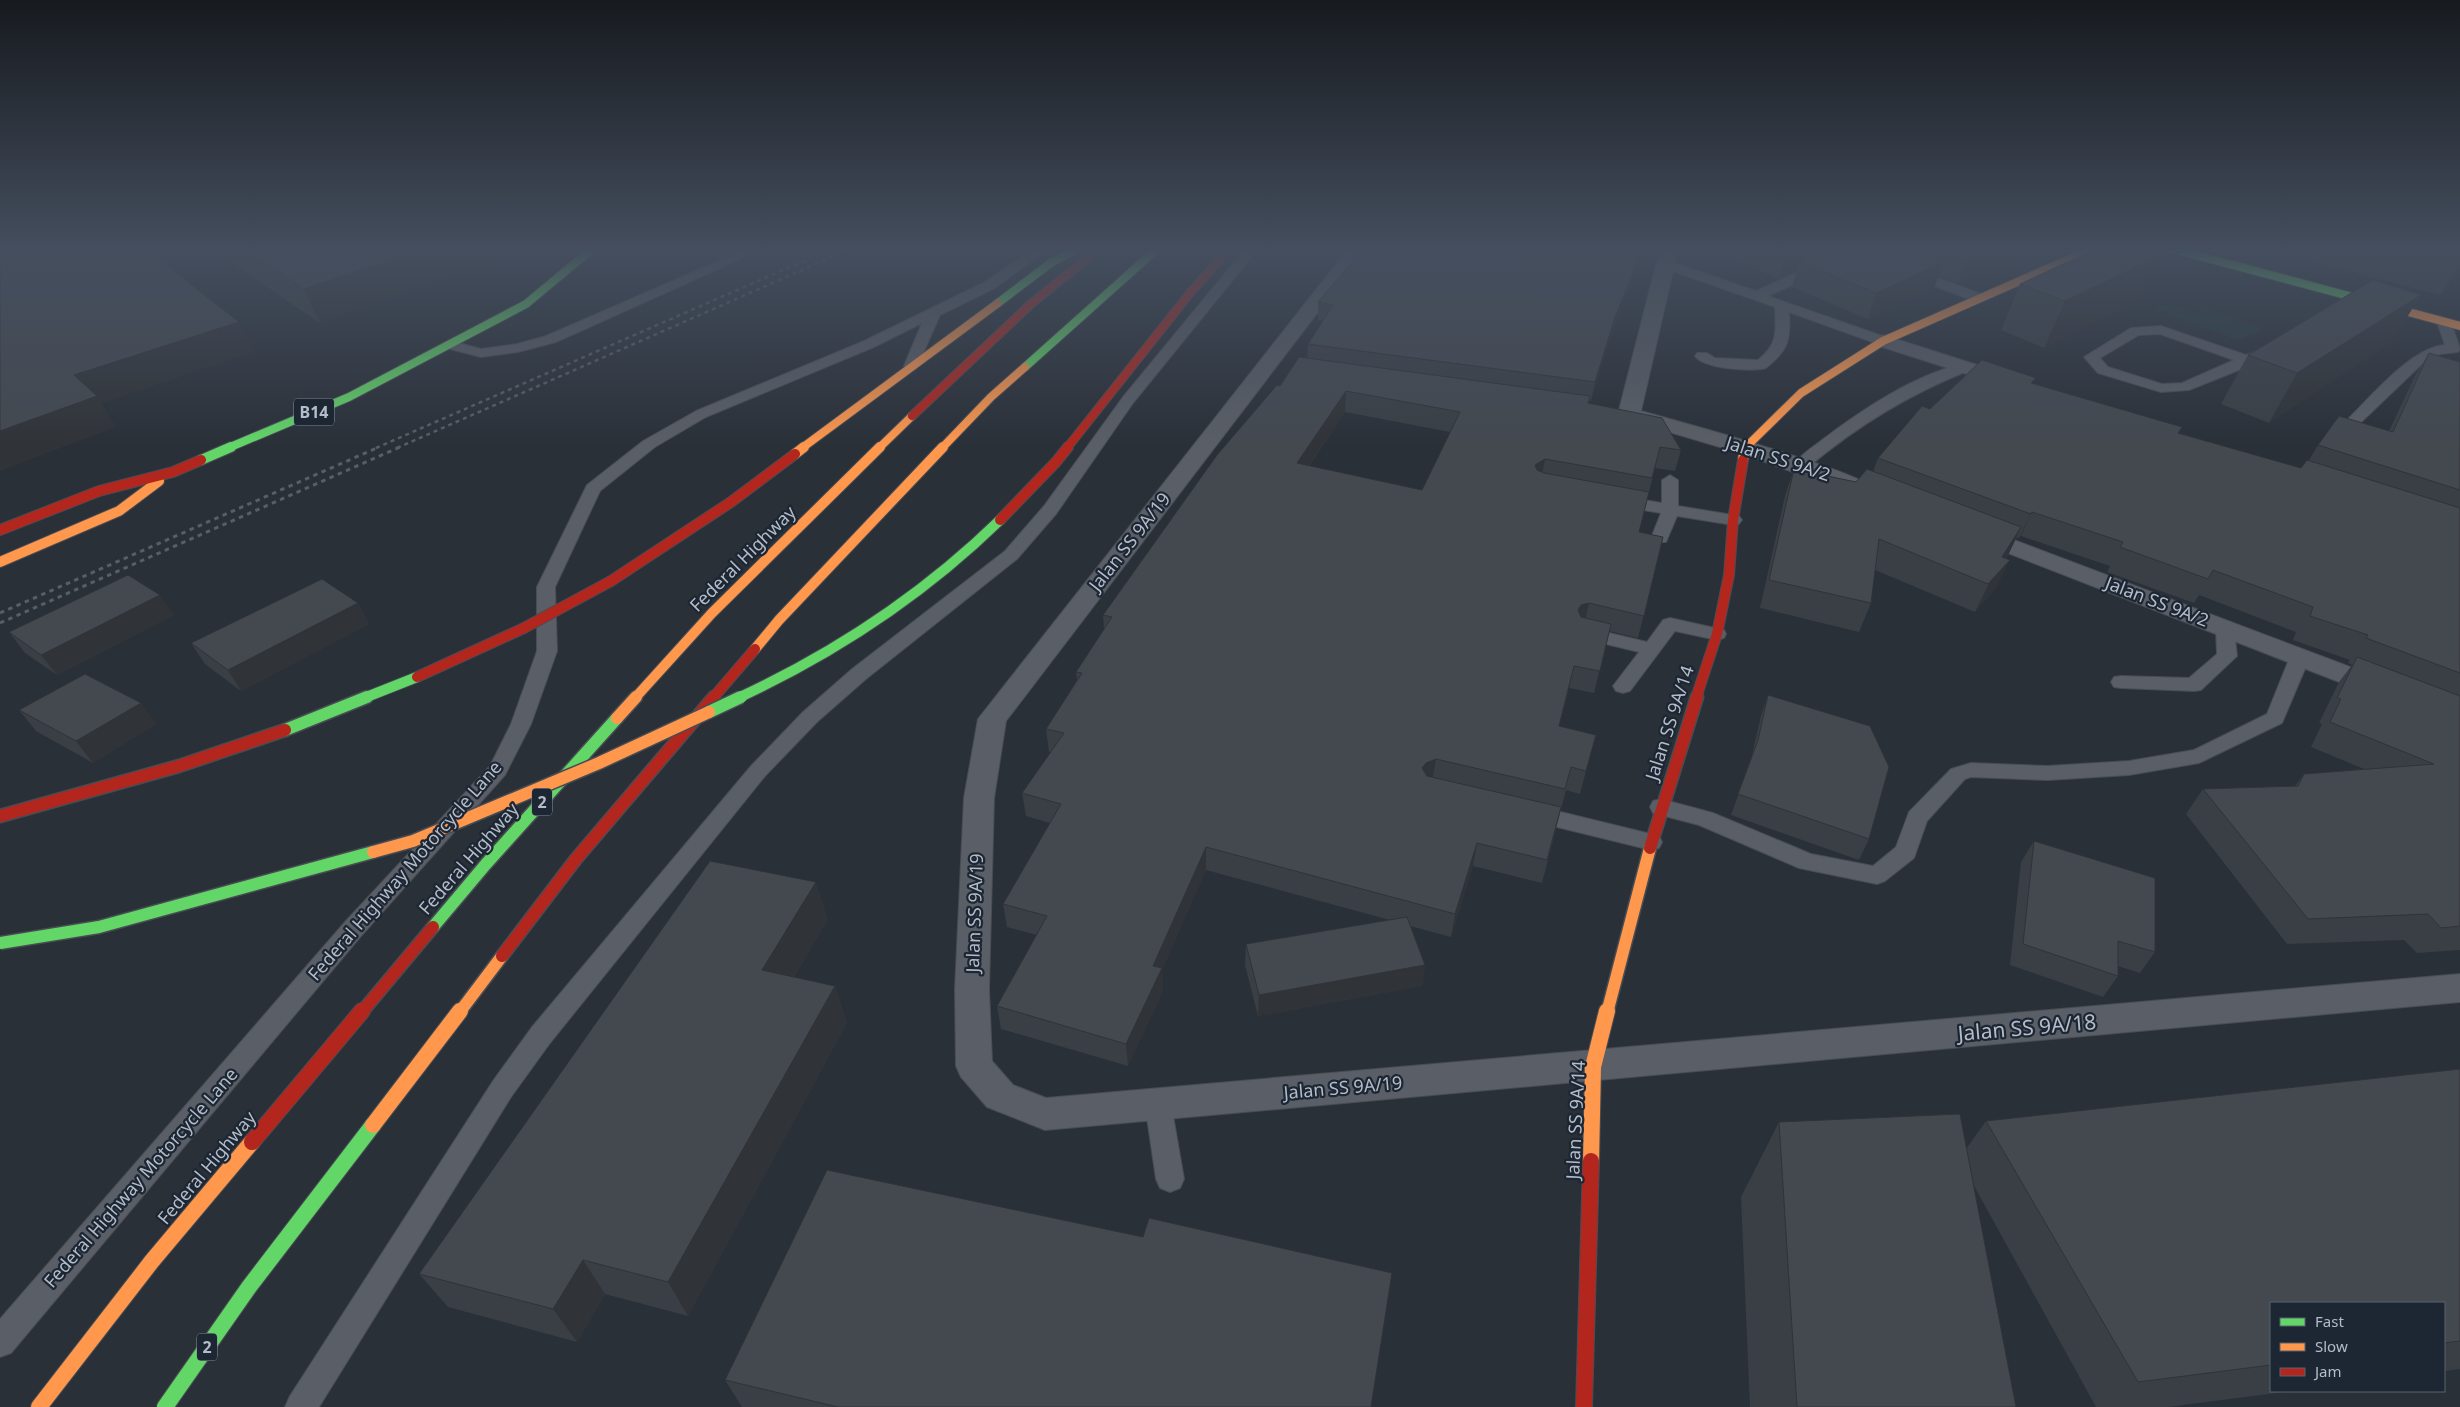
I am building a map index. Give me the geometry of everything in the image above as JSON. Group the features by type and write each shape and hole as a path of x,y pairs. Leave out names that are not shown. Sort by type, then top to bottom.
{"main road":[{"name":"B14","path":"0,530 99,491 173,472 349,397 507,315"},
{"path":"0,816 73,797 250,744 418,677 524,628 611,581 731,502 981,315"},
{"name":"Federal Highway","path":"39,1407 152,1261 480,871 712,613 1020,315"},
{"name":"2","path":"165,1407 249,1287 576,859 767,635 991,397 1083,315"},
{"path":"0,943 99,928 413,840 599,764 750,693 890,614 984,537 1056,462 1173,315"},
{"path":"1745,447 1801,393 1883,341 1942,315"},
{"path":"2417,315 2460,326"},
{"name":"Jalan SS 9A/14","path":"1584,1407 1593,1067 1661,807 1717,634 1729,575 1733,520 1745,447"},
{"name":"B14","path":"0,562 119,511 173,472"}],"street":[{"name":"Jalan SS 9A/19","path":"1314,315 1279,367 992,719 979,798 972,989 974,1066 1000,1096 1045,1114 1593,1067"},
{"name":"Jalan SS 9A/2","path":"1649,315 1620,413 1745,447 1801,465 1884,497"},
{"path":"1883,341 2032,389"},
{"name":"Jalan SS 9A/2","path":"1958,526 2398,694"},
{"name":"Jalan SS 9A/18","path":"1593,1067 2460,988"}],"lane":[{"path":"451,345 481,353 510,350 551,339 607,315"},
{"name":"Federal Highway Motorcycle Lane","path":"0,1342 353,928 498,770 521,724 547,651 546,586 594,488 649,444 701,414 869,344 929,315"},
{"path":"911,366 933,315"},
{"path":"301,1407 502,1089 542,1035 751,779 810,717 860,674 1011,556 1050,510 1128,400 1198,315"},
{"path":"1702,356 1711,362 1761,365 1777,352 1783,329 1782,315"},
{"path":"1809,315 1883,341"},
{"path":"2350,425 2419,359 2437,350 2457,350 2444,322"},
{"path":"2249,361 2161,330 2136,331 2091,357 2103,370 2162,388 2184,387 2249,361 2282,344"},
{"path":"1801,465 1858,419 1903,393 1965,367"},
{"path":"1073,440 1128,400"},
{"path":"1660,538 1670,511 1670,480"},
{"path":"1606,499 1733,520"},
{"path":"1623,686 1670,624 1717,634"},
{"path":"2120,682 2194,685 2227,656 2225,629"},
{"path":"1584,633 1652,649"},
{"path":"1661,807 1704,820 1807,862 1877,875 1906,852 1917,818 1958,774 1971,770 2048,774 2129,768 2199,756 2275,718 2300,657"},
{"path":"1513,809 1651,842"},
{"path":"1158,1104 1170,1179"}],"green space":[{"path":"2169,315 2223,315 2264,329 2238,340"}],"building":[{"path":"0,315 230,315 239,322 74,375 97,396 0,431"},
{"path":"1327,315 1616,315 1595,382 1308,344"},
{"path":"2315,315 2390,315 2297,373 2248,355"},
{"path":"2429,353 2460,362 2460,490 2318,445 2339,416 2393,432"},
{"path":"1299,357 1590,396 1588,403 1662,418 1681,450 1660,447 1652,478 1545,459 1535,465 1537,470 1544,473 1649,492 1639,532 1663,537 1644,616 1589,603 1581,605 1578,610 1581,617 1611,624 1600,671 1574,666 1559,726 1596,735 1586,771 1571,767 1565,789 1436,759 1426,763 1422,768 1427,776 1561,807 1547,860 1477,843 1455,914 1206,847 1153,966 1162,968 1126,1044 997,1006 1047,916 1003,904 1061,804 1022,793 1064,733 1046,729 1082,673 1076,672 1112,617 1103,615 1217,455 1277,385 1280,386","holes":["1346,391 1460,412 1422,490 1297,463"]},
{"path":"1982,360 2036,378 2031,383 2182,427 2178,433 2301,468 2307,460 2460,508 2460,673 2366,638 2368,635 2310,616 2313,607 2213,570 2208,579 2120,547 2123,542 2032,512 2031,514 1878,458 1922,406 1930,409"},
{"path":"1794,469 1856,482 1867,469 2021,527 2002,557 2010,560 1988,584 1879,539 1871,603 1769,580"},
{"path":"128,575 160,595 41,655 9,632"},
{"path":"322,579 358,603 228,670 191,643"},
{"path":"2357,657 2460,696 2460,926 2441,928 2428,914 2308,919 2203,789 2298,786 2304,774 2434,764 2330,722 2341,699 2337,698"},
{"path":"85,674 141,703 76,741 19,710"},
{"path":"1768,695 1870,726 1889,767 1869,839 1738,794 1758,740"},
{"path":"2034,841 2155,878 2155,952 2118,941 2118,976 2023,944"},
{"path":"710,861 816,882 762,970 835,986 668,1282 583,1260 553,1309 419,1274"},
{"path":"1407,917 1425,965 1259,995 1246,944"},
{"path":"2460,1069 2460,1341 2445,1343 2445,1302 2270,1302 2270,1365 2138,1382 1986,1121"},
{"path":"1960,1114 2016,1407 1797,1407 1779,1122"},
{"path":"827,1170 1143,1237 1149,1218 1392,1273 1371,1407 838,1407 725,1380"}],"railway":[{"path":"376,448 681,315"},
{"path":"397,448 701,315"},
{"path":"0,613 379,447"},
{"path":"0,623 400,447"}],"traffic: fast":[{"path":"201,460 349,397 506,315"},
{"path":"1025,367 1084,315"},
{"path":"709,712 788,674 864,630 936,579 1000,520"},
{"path":"285,730 417,677"},
{"path":"433,927 486,864 617,718"},
{"path":"0,943 99,927 373,852"},
{"path":"165,1407 249,1287 373,1125"}],"traffic: slow":[{"path":"795,454 982,315"},
{"path":"1743,460 1745,447 1801,393 1883,341 1943,315"},
{"path":"2418,315 2460,326"},
{"path":"755,649 779,620 991,397 1025,367"},
{"path":"617,718 712,613 912,416"},
{"path":"0,562 119,511 159,481"},
{"path":"373,852 413,841 599,763 709,712"},
{"path":"1591,1161 1593,1067 1650,848"},
{"path":"373,1125 502,956"},
{"path":"39,1407 152,1261 252,1142"}],"traffic: jam":[{"path":"912,416 1020,315"},
{"path":"1056,462 1173,315"},
{"path":"611,581 731,502 795,454"},
{"path":"0,530 99,491 173,472 201,460"},
{"path":"1650,848 1661,807 1717,634 1729,575 1733,520 1743,460"},
{"path":"1000,520 1056,462"},
{"path":"417,677 524,628 611,581"},
{"path":"502,956 576,859 755,649"},
{"path":"0,816 179,766 285,730"},
{"path":"252,1142 433,927"},
{"path":"1584,1407 1591,1161"}]}
